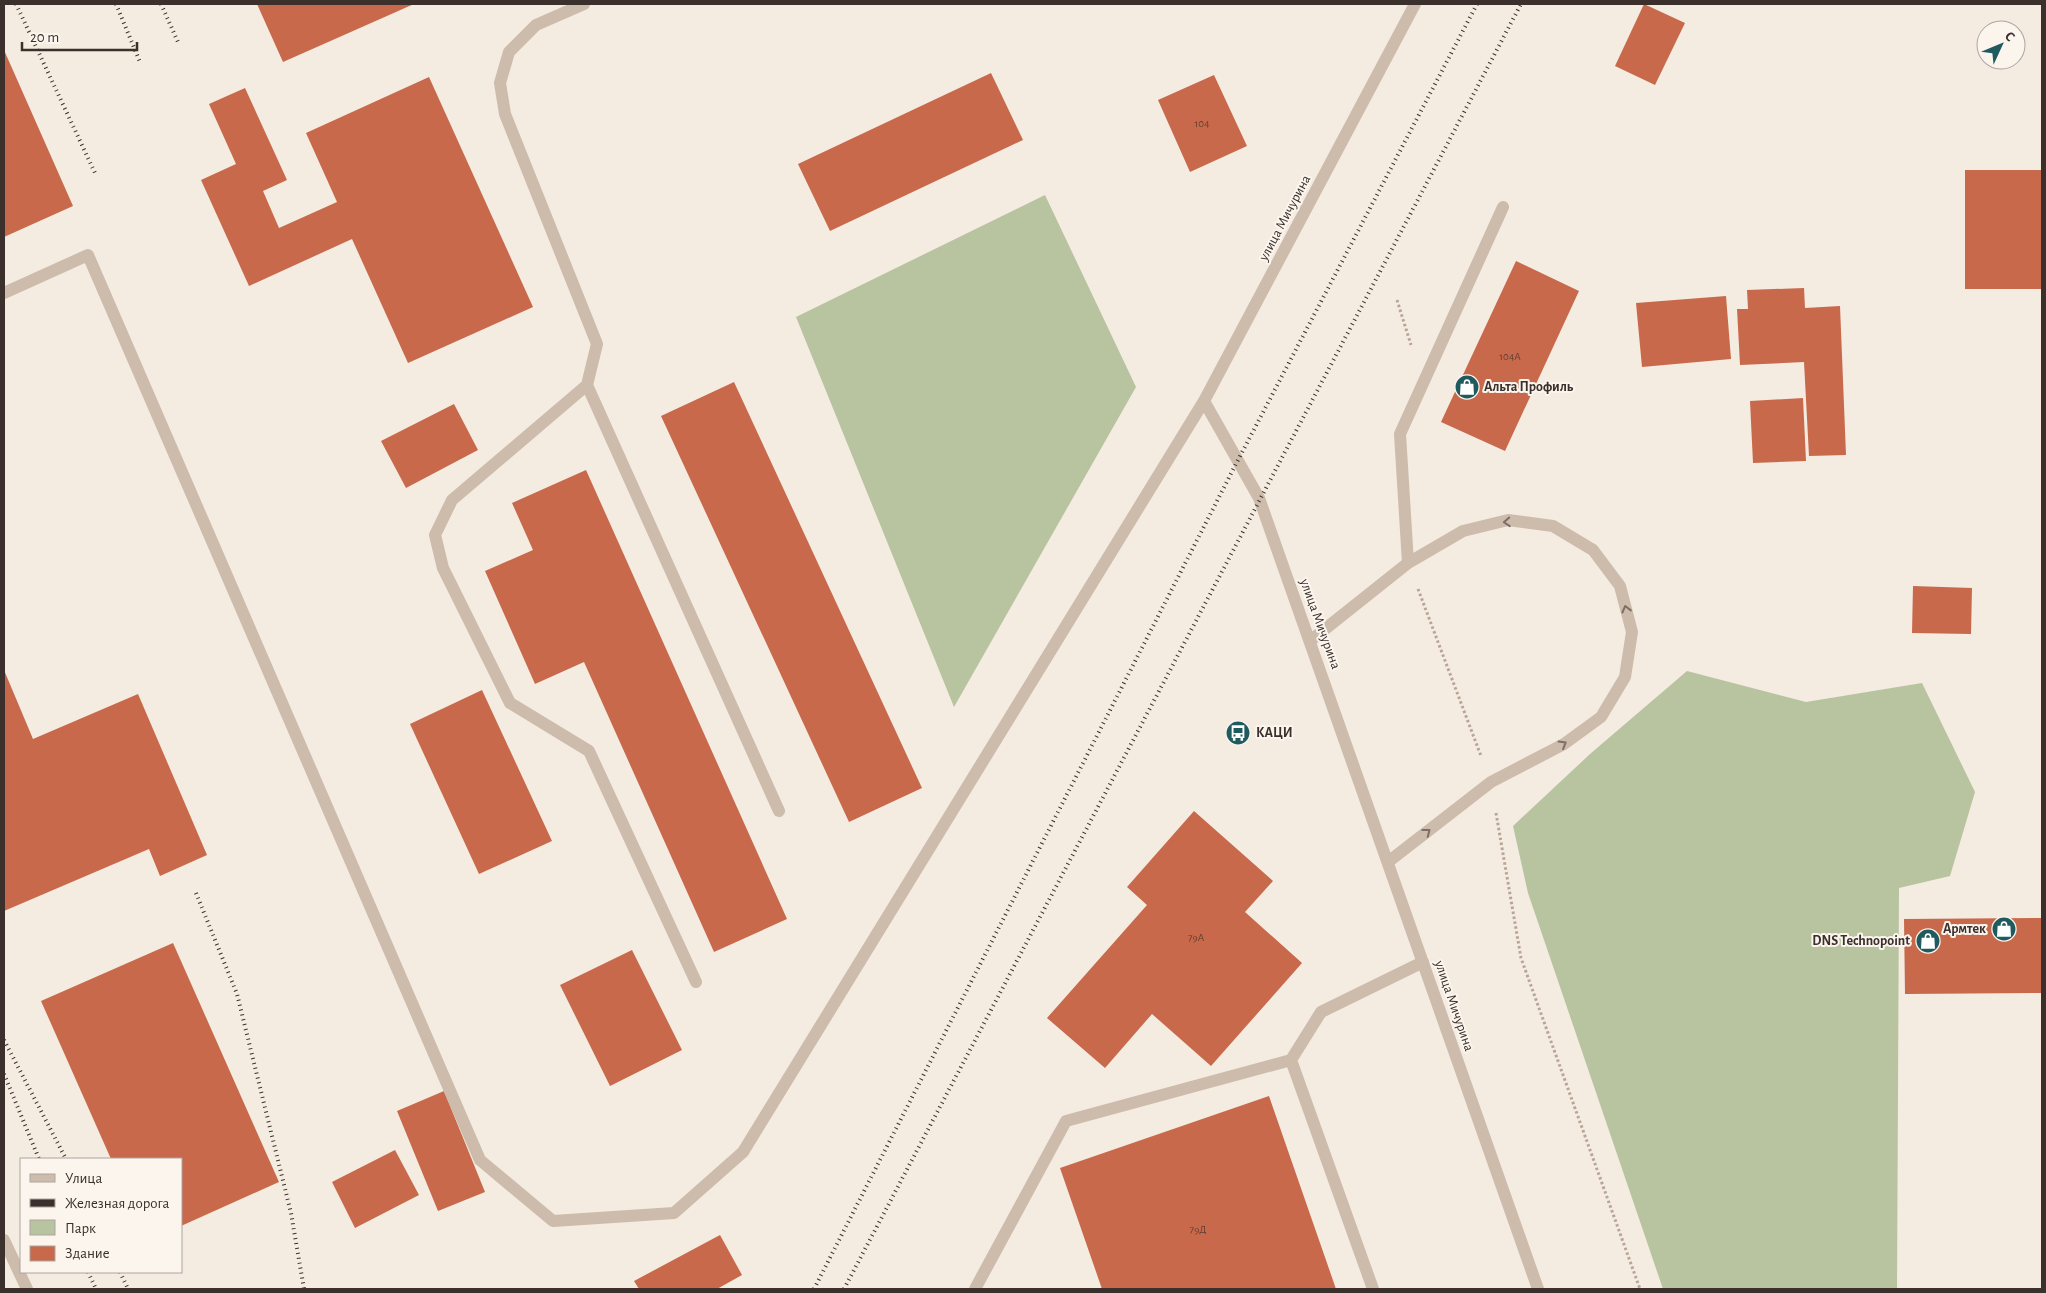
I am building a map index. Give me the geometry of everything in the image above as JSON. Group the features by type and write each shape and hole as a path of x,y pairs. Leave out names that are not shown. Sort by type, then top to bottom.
{"street":[{"path":"584,4 536,25 509,52 500,84 506,114 597,344 587,385 452,500 435,535 443,568 510,704 589,751 696,982"},
{"name":"улица Мичурина","path":"1415,4 1204,401 1259,498 1538,1289"},
{"path":"1408,563 1400,434 1503,207"},
{"path":"4,293 88,255 480,1160 553,1221 674,1213 743,1152 1204,401"},
{"path":"587,385 779,811"},
{"path":"1310,641 1408,563 1463,531 1508,520 1553,526 1593,550 1620,586 1632,632 1625,677 1601,716 1564,744 1491,782 1388,862"},
{"path":"975,1289 1066,1122 1291,1060 1321,1012 1423,962"},
{"path":"1291,1060 1373,1289"},
{"path":"4,1240 27,1289"}],"path":[{"path":"1408,563 1491,782 1521,958 1640,1289"}],"green space":[{"path":"1045,195 1136,387 954,707 796,317"},
{"path":"1687,671 1806,702 1922,683 1975,792 1950,876 1899,888 1897,1289 1663,1289 1528,893 1513,826 1590,754"}],"building":[{"path":"257,4 414,4 283,62"},
{"path":"1644,4 1685,23 1655,85 1615,66"},
{"path":"4,50 73,206 4,237"},
{"path":"991,73 1023,140 830,231 798,164"},
{"path":"1214,75 1247,146 1190,172 1158,100"},
{"path":"429,77 533,307 408,363 352,239 249,286 201,180 236,164 209,104 245,88 287,180 263,191 279,228 337,202 306,133"},
{"path":"1965,170 2042,170 2042,289 1965,289"},
{"path":"1516,261 1579,291 1505,451 1441,422"},
{"path":"1804,288 1805,308 1840,306 1846,455 1809,456 1804,362 1740,365 1737,309 1748,309 1747,290"},
{"path":"1726,296 1731,359 1642,367 1636,303"},
{"path":"734,382 922,788 849,822 661,416"},
{"path":"1803,398 1806,461 1753,463 1750,401"},
{"path":"454,404 478,450 406,488 381,441"},
{"path":"586,470 787,919 714,952 584,662 535,684 485,571 533,550 512,503"},
{"path":"1913,586 1972,588 1971,634 1912,633"},
{"path":"4,670 33,739 138,694 207,855 160,876 149,849 4,911"},
{"path":"482,690 552,841 479,874 410,724"},
{"path":"1194,811 1273,881 1245,912 1302,963 1211,1066 1152,1014 1105,1068 1047,1018 1147,905 1127,887"},
{"path":"2042,918 2042,993 1905,994 1904,919"},
{"path":"173,943 279,1182 182,1226 182,1158 111,1158 41,1001"},
{"path":"632,950 682,1050 610,1086 560,985"},
{"path":"444,1091 485,1192 438,1211 397,1111"},
{"path":"1269,1096 1336,1289 1102,1289 1060,1168"},
{"path":"395,1150 419,1195 355,1228 332,1182"},
{"path":"720,1235 742,1275 717,1289 639,1289 634,1281"}],"railway":[{"path":"16,4 95,173"},
{"path":"116,4 140,62"},
{"path":"161,4 178,42"},
{"path":"814,1289 1238,460 1477,4"},
{"path":"844,1289 1521,4"},
{"path":"196,893 237,994 291,1213 304,1289"},
{"path":"4,1040 65,1158"},
{"path":"4,1074 39,1158"},
{"path":"88,1273 96,1289"},
{"path":"120,1273 128,1289"}],"place":[{"name":"Альта Профиль","path":"1467,387"},
{"name":"КАЦИ","path":"1238,733"},
{"name":"Армтек","path":"2004,929"},
{"name":"DNS Technopoint","path":"1928,941"}]}
